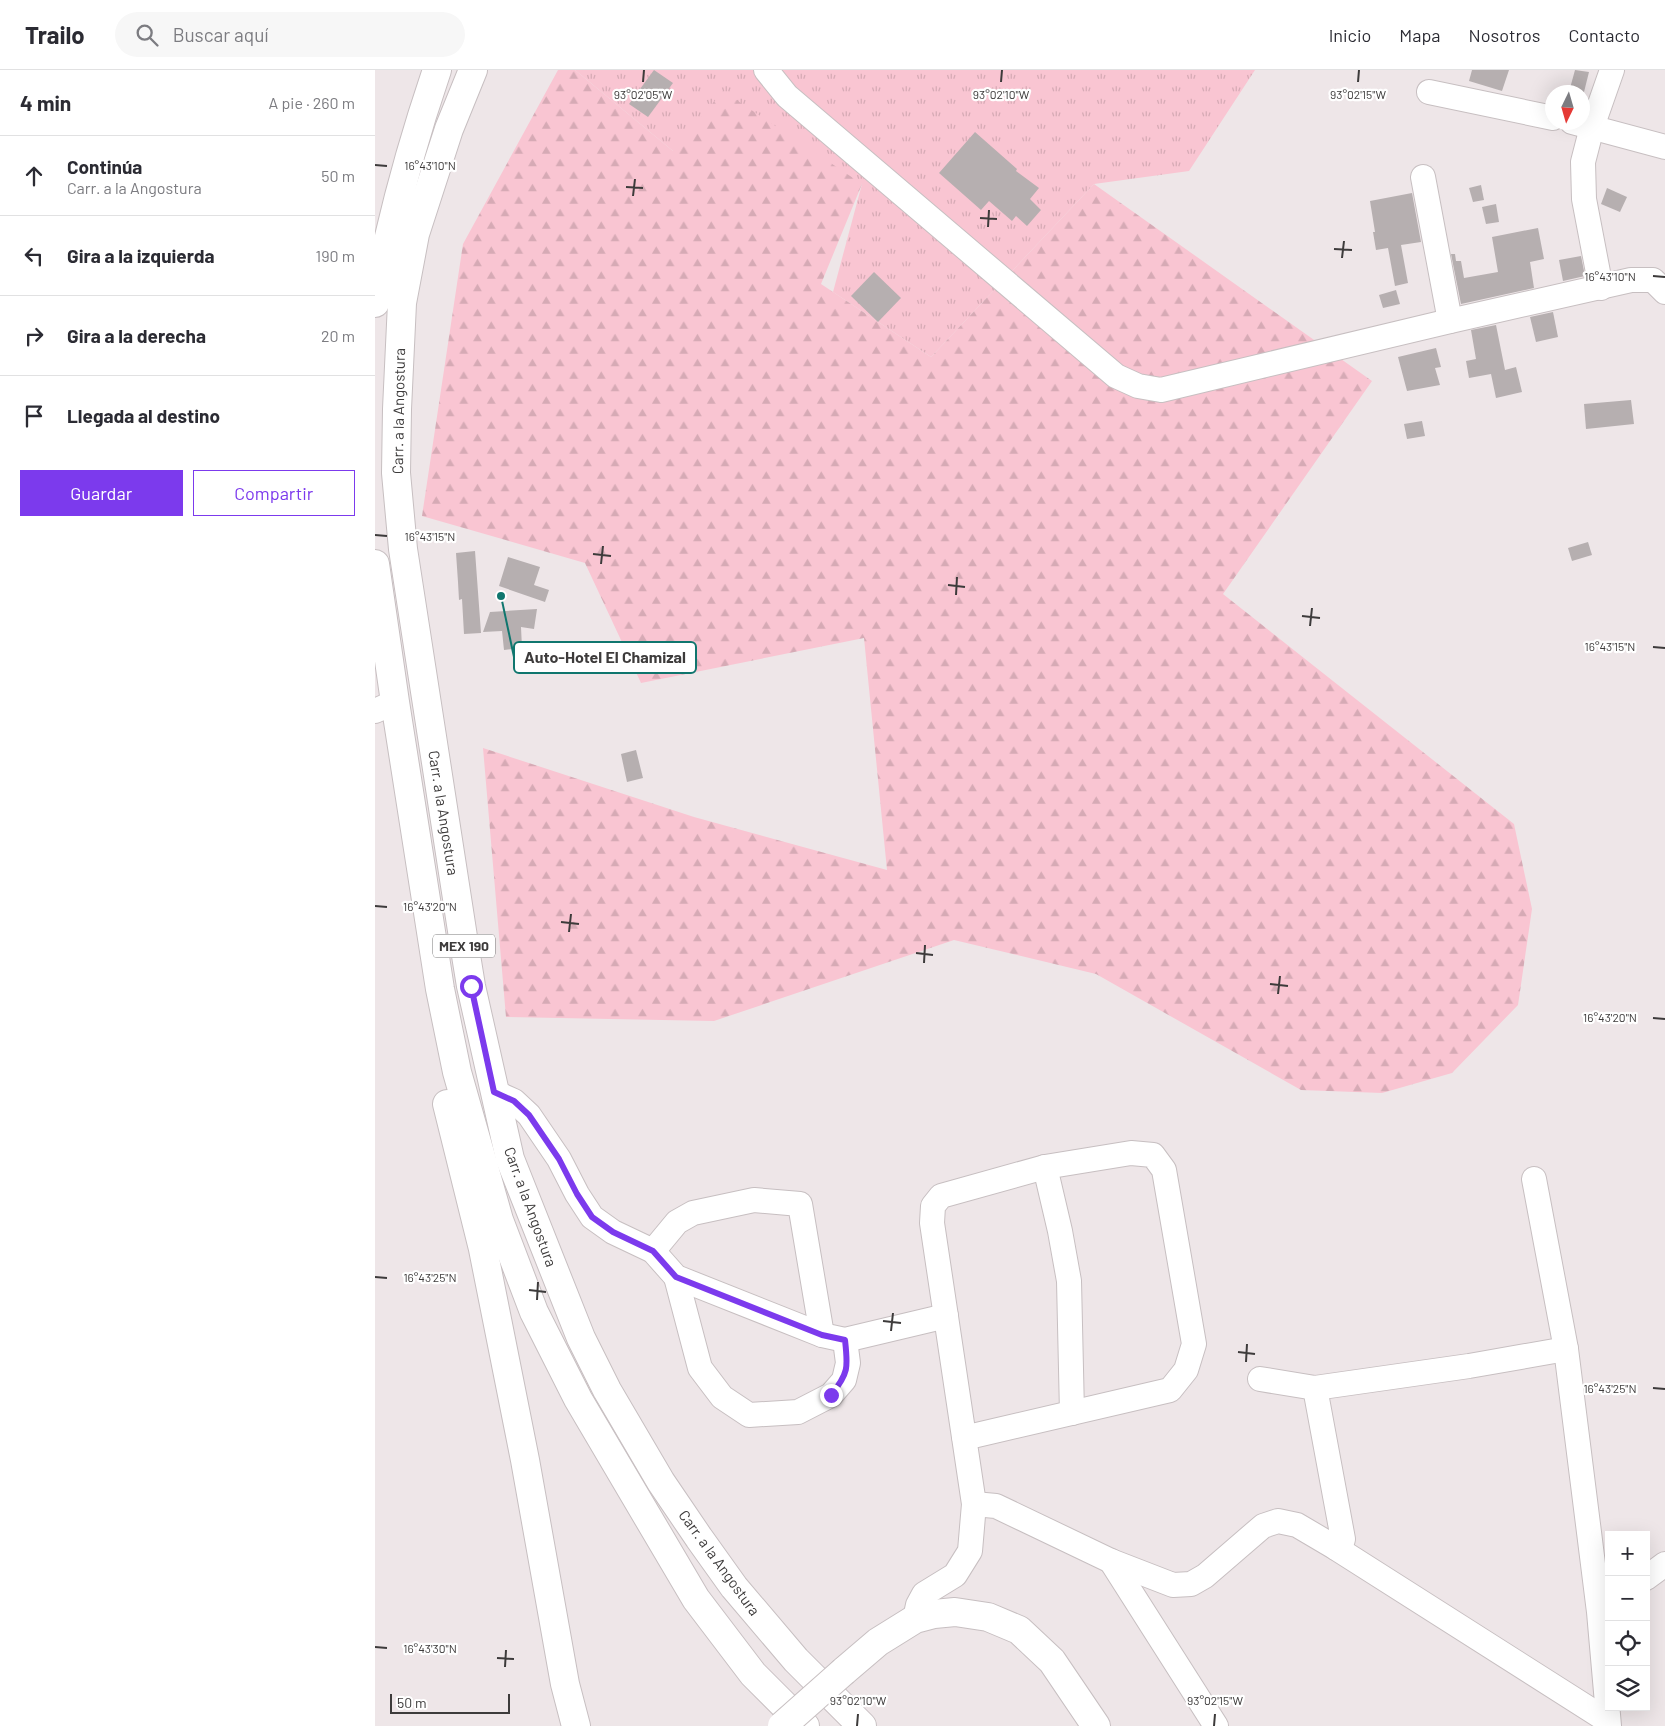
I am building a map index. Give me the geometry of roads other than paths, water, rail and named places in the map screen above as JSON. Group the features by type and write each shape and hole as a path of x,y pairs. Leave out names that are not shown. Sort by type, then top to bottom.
{"main road":[{"path":"375,303 391,225 411,152 437,70"},
{"name":"Carr. a la Angostura","path":"473,70 449,129 415,234 403,295 397,409 397,473 403,549 449,855 471,986 494,1092 510,1159 581,1338 607,1390 661,1482 734,1587 796,1660 862,1726"},
{"name":"Carr. a la Angostura","path":"375,564 380,708 457,1072 497,1211 539,1321 577,1399 696,1599 753,1674 805,1726"},
{"path":"440,989 434,1050 483,1249 525,1460 565,1684 576,1726"},
{"path":"783,1726 878,1642 915,1619 955,1612 988,1617 1019,1630 1052,1661 1089,1720"}],"street":[{"path":"766,70 787,96 1115,376 1138,386 1161,390 1631,280 1653,280 1665,292"},
{"path":"1590,110 1612,70"},
{"path":"1429,92 1545,116"},
{"path":"1590,127 1665,147"},
{"path":"1582,130 1584,199 1601,288"},
{"path":"1423,177 1450,321"},
{"path":"494,1092 514,1101 529,1115 559,1159 577,1194 592,1217 613,1232 653,1251 676,1277 700,1368 723,1397 749,1415 798,1412 831,1395 844,1380 848,1363 834,1337 800,1204 754,1200 693,1213 677,1222 653,1251"},
{"path":"915,1619 918,1605 924,1594 955,1575 969,1552 974,1504 964,1438 932,1223 933,1206 941,1196 1045,1167 1131,1153 1153,1155 1164,1170 1194,1344 1187,1370 1169,1390 964,1438"},
{"path":"1045,1167 1069,1281 1072,1413"},
{"path":"1534,1179 1566,1349 1604,1609 1608,1723"},
{"path":"676,1277 834,1337 946,1316"},
{"path":"1259,1379 1315,1388 1469,1366 1566,1349"},
{"path":"1315,1388 1343,1539 1341,1546 1335,1548"},
{"path":"974,1504 996,1506 1111,1561 1173,1585 1191,1584 1205,1576 1263,1526 1278,1520 1297,1525 1608,1723"},
{"path":"1111,1561 1216,1726"},
{"path":"1649,1576 1665,1564"}],"place":[{"name":"Auto-Hotel El Chamizal","path":"501,596"}]}
